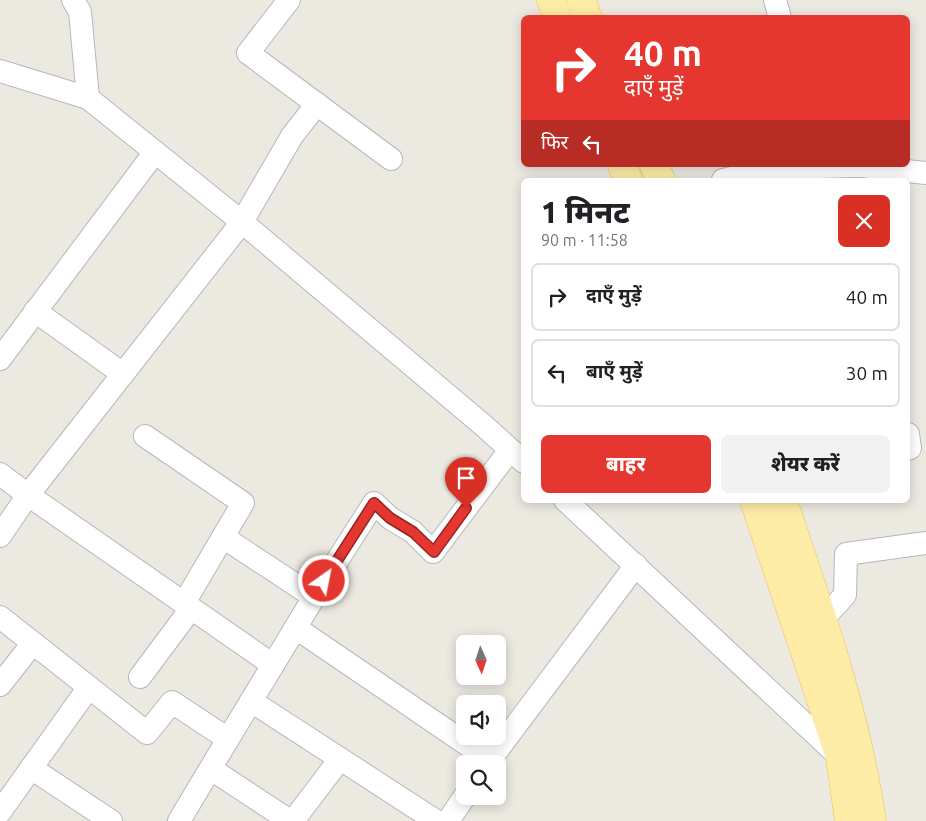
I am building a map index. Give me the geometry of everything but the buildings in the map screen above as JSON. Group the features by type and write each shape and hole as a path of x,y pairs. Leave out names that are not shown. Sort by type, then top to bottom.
{"main road":[{"path":"551,0 557,15"},
{"path":"581,0 587,15"},
{"path":"762,503 851,760"},
{"path":"784,503 823,619 864,820"}],"street":[{"path":"73,0 80,12 88,98"},
{"path":"289,0 248,53 391,159"},
{"path":"775,0 779,15"},
{"path":"0,71 88,98 242,222 483,425 517,456 434,552 413,532 390,518 374,503 314,597 179,821"},
{"path":"0,536 28,495 242,222 292,136 317,104"},
{"path":"0,358 155,152"},
{"path":"732,178 775,168 818,167"},
{"path":"870,167 926,173"},
{"path":"35,311 123,374"},
{"path":"145,436 243,503 184,603"},
{"path":"0,474 273,665"},
{"path":"568,503 851,760"},
{"path":"223,537 314,597"},
{"path":"823,619 845,595 846,554 926,543"},
{"path":"493,755 636,565"},
{"path":"140,677 190,610 184,603"},
{"path":"0,617 147,733 172,702 228,739"},
{"path":"296,628 478,755"},
{"path":"0,685 33,643"},
{"path":"0,812 89,687"},
{"path":"251,702 436,821"},
{"path":"211,769 292,821 340,759"},
{"path":"31,768 111,821"},
{"path":"448,821 459,805"}],"route":[{"path":"324,581 374,503 390,518 413,532 434,552 466,508"}]}
